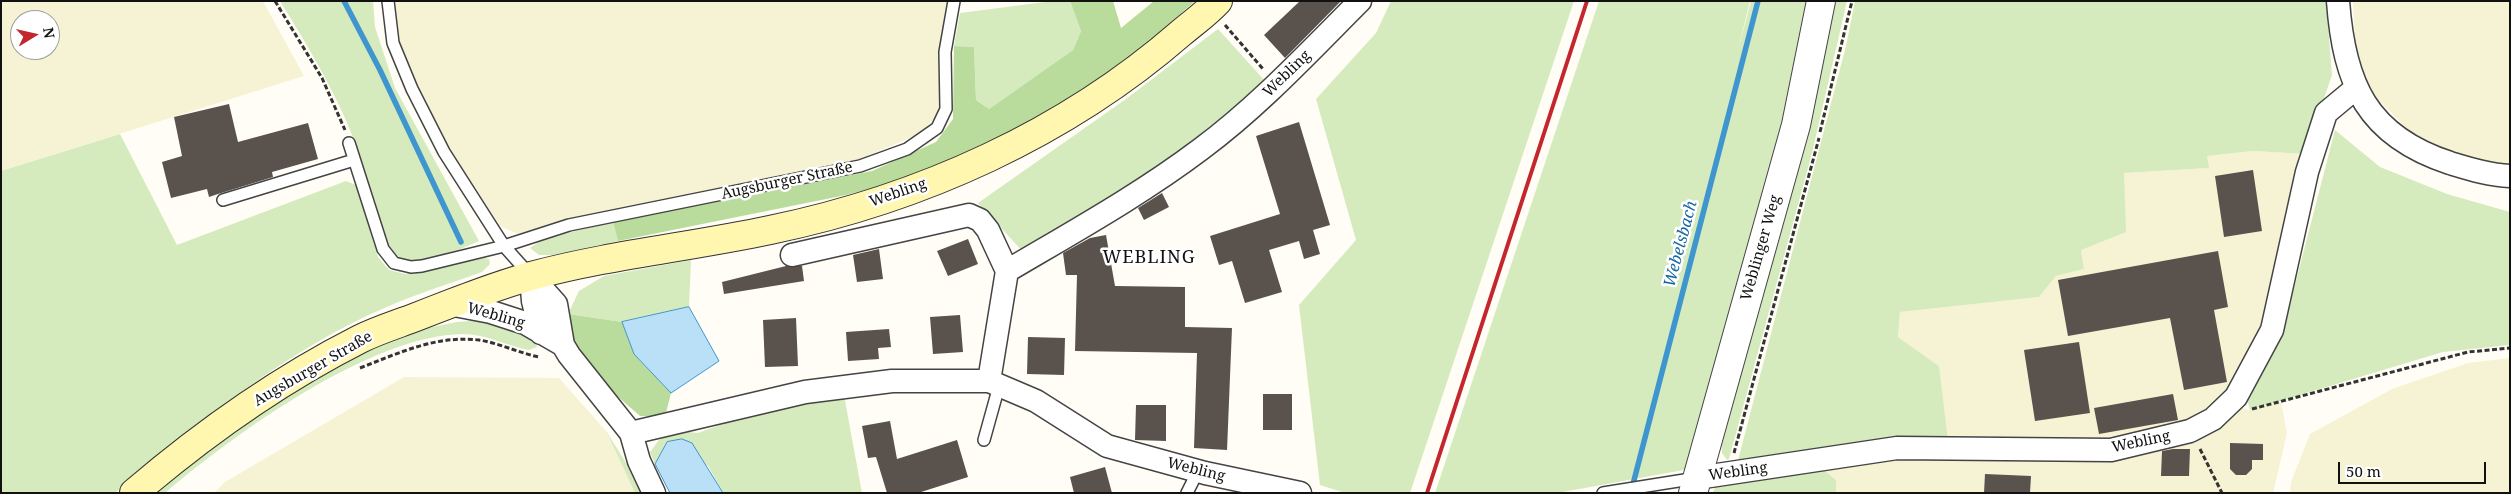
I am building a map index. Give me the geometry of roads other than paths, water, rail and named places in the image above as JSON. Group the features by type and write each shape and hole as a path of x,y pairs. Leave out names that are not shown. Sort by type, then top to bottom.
{"main road":[{"name":"Webling","path":"531,276 772,230 891,198 959,172 1021,141 1104,93 1215,5"},
{"name":"Augsburger Straße","path":"134,493 190,447 252,404 363,338 449,304 531,276"}],"street":[{"name":"Webling","path":"1007,271 1156,181 1202,148 1277,84 1360,1"},
{"name":"Weblinger Weg","path":"1695,485 1796,125 1821,1"},
{"path":"2338,1 2344,50 2356,88 2372,115 2396,138 2425,154 2474,170 2510,176"},
{"name":"Webling","path":"1695,485 1728,474 1897,448 2111,450 2190,431 2213,419 2236,397 2272,330 2307,172 2326,113 2356,88"},
{"path":"792,255 968,215 980,220 988,230 1007,271 994,384"},
{"name":"Webling","path":"531,276 533,301 541,333"},
{"name":"Webling","path":"531,276 556,304 566,350"},
{"name":"Webling","path":"449,304 491,312 525,323 566,350 631,433 639,461 654,493"},
{"name":"Webling","path":"631,433 805,392 892,381 994,384 1036,401 1107,446 1198,471 1300,493"}],"lane":[{"path":"388,1 393,43 412,89 444,152 504,246 531,276"},
{"name":"Augsburger Straße","path":"349,143 382,249 394,263 411,267 504,246 569,225 860,166 907,149 937,128 946,109 945,52 954,1"},
{"path":"223,200 354,160"},
{"path":"984,440 994,384"},
{"path":"1187,493 1198,471"},
{"path":"1603,493 1640,487 1695,485"}],"water":[{"path":"689,307 719,361 671,393 634,354 622,322"},
{"path":"682,439 692,443 723,493 670,493 655,464 667,442"}],"waterway":[{"path":"344,1 380,70 461,242"},
{"name":"Webelsbach","path":"1632,488 1758,1"}],"railway":[{"path":"1427,493 1587,1"}],"district":[{"name":"WEBLING","path":"1149,258"}]}
